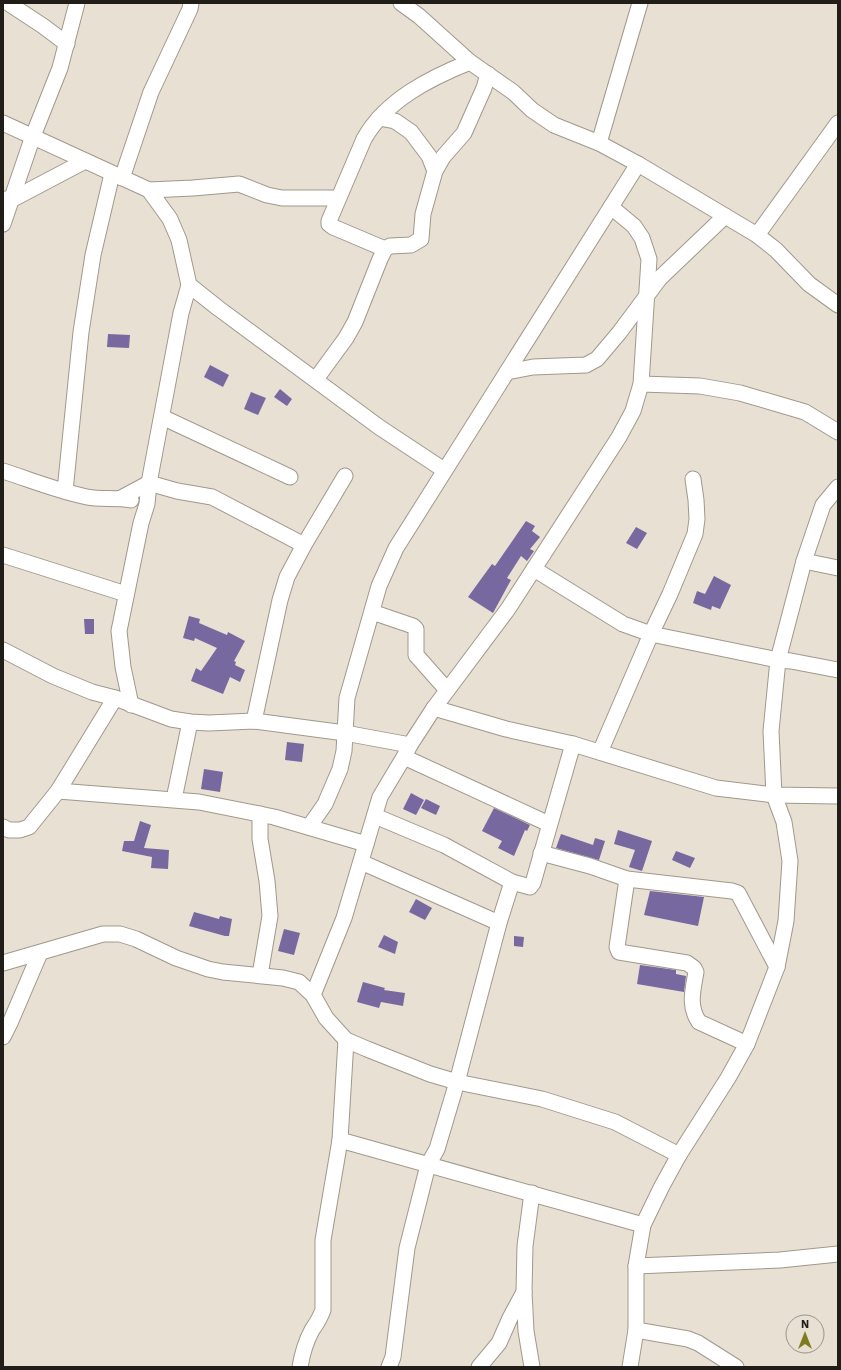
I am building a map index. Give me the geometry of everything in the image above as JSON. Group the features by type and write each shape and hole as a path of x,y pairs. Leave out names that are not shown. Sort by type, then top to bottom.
{"street":[{"path":"8,3 67,44"},
{"path":"3,224 7,200 60,68 78,3"},
{"path":"65,491 81,332 93,255 117,176 151,92 190,9 191,3"},
{"path":"400,3 420,9 470,62 513,92 532,110 554,125 599,144 638,164 757,235 776,250 809,284 838,305"},
{"path":"599,144 640,3"},
{"path":"385,249 329,224 338,198 364,139 379,118 406,95 431,79 470,62"},
{"path":"316,379 346,338 355,322 385,249 390,246 411,245 421,239 423,214 435,172 443,157 464,133 484,88 488,74"},
{"path":"379,118 395,120 411,132 429,156 435,172"},
{"path":"3,123 149,190 239,184 267,195 282,198 338,198"},
{"path":"757,235 838,124"},
{"path":"7,200 85,161"},
{"path":"309,827 326,804 340,769 344,751 347,698 379,586 396,548 638,164"},
{"path":"131,705 123,668 119,631 141,523 147,504 149,483 181,313 189,285 179,240 170,219 149,190"},
{"path":"313,995 344,918 380,797 434,708 508,609 620,437 634,411 641,384 650,259 642,238 634,226 611,207"},
{"path":"507,372 533,367 586,365 597,359 660,278 725,216"},
{"path":"189,285 379,427 444,470"},
{"path":"524,346 533,367"},
{"path":"641,384 700,386 740,393 805,412 838,432"},
{"path":"162,417 290,477"},
{"path":"3,471 89,498 121,498 147,504"},
{"path":"254,721 280,600 287,577 345,476"},
{"path":"600,752 695,534 697,519 693,479"},
{"path":"121,498 149,483 177,491 212,497 304,545"},
{"path":"630,1367 636,1330 636,1266 643,1225 679,1155 728,1078 747,1044 777,967 786,921 790,861 784,822 774,795 771,731 778,660 804,561 822,505 838,487"},
{"path":"3,555 126,594"},
{"path":"804,561 838,568"},
{"path":"534,569 624,624 651,634 778,660 838,670"},
{"path":"372,612 413,626 416,629 416,655 447,690"},
{"path":"3,650 53,676 92,692 115,698 171,719 209,723 254,721 345,733 407,751 549,824"},
{"path":"5,830 20,830 28,827 58,791 115,698"},
{"path":"434,708 506,729 573,744 716,788 774,795 838,796"},
{"path":"174,799 190,722"},
{"path":"375,816 444,846 512,882 528,887 531,886 573,744"},
{"path":"58,791 199,802 260,814 366,844"},
{"path":"260,814 260,839 267,881 270,916 260,975"},
{"path":"541,852 590,866 627,879 732,891 738,893 777,967"},
{"path":"361,862 499,923"},
{"path":"627,879 617,947 619,952 687,964 694,968 696,972 691,1004 695,1016 699,1022 747,1044"},
{"path":"389,1367 393,1357 407,1248 428,1166 437,1149 457,1082 499,923 512,882"},
{"path":"3,963 103,934 120,934 136,939 176,958 208,969 283,978 299,982 313,995 326,1018 346,1040 430,1074 457,1082 542,1099 616,1122 679,1155"},
{"path":"3,1037 40,953"},
{"path":"300,1367 305,1346 312,1331 320,1321 323,1310 323,1240 340,1140 346,1040"},
{"path":"340,1140 428,1166 532,1193 643,1225"},
{"path":"532,1193 524,1246 526,1331 532,1367"},
{"path":"636,1266 780,1260 838,1254"},
{"path":"479,1367 499,1343 524,1292"},
{"path":"636,1330 698,1343 736,1367"}],"building":[{"path":"108,334 130,335 129,348 107,347"},
{"path":"210,365 229,375 223,387 204,377"},
{"path":"280,389 292,399 287,406 274,397"},
{"path":"251,392 266,398 258,415 244,409"},
{"path":"526,521 535,526 532,531 540,537 530,549 534,551 527,561 521,556 507,578 511,580 493,613 468,597 492,564 495,566"},
{"path":"636,527 647,533 637,549 626,543"},
{"path":"714,576 731,585 720,609 712,606 711,610 693,603 697,591 705,594"},
{"path":"189,616 200,619 199,623 227,635 228,632 245,641 234,661 236,662 235,665 245,670 240,682 230,677 223,694 191,681 196,668 201,671 217,648 195,638 194,641 183,638"},
{"path":"84,619 94,619 94,634 85,634"},
{"path":"287,742 304,744 302,762 285,760"},
{"path":"204,769 223,772 220,792 201,789"},
{"path":"411,793 424,800 416,815 403,809"},
{"path":"426,799 440,806 436,815 421,808"},
{"path":"494,808 530,825 527,831 525,830 514,856 498,848 502,841 482,831"},
{"path":"140,821 151,825 144,848 169,850 168,869 151,868 152,857 122,851 124,841 134,841"},
{"path":"618,830 652,841 642,871 629,867 635,850 614,844"},
{"path":"561,834 593,845 595,838 605,841 599,860 556,848"},
{"path":"676,851 695,858 690,868 672,860"},
{"path":"650,891 704,897 698,926 644,915"},
{"path":"416,899 432,908 425,920 409,912"},
{"path":"194,912 219,919 220,916 232,919 229,936 189,926"},
{"path":"284,929 300,933 294,955 278,951"},
{"path":"384,935 398,942 395,954 378,947"},
{"path":"514,936 524,937 523,947 514,946"},
{"path":"640,965 676,970 676,974 686,976 684,992 637,984"},
{"path":"363,982 385,988 384,990 405,993 403,1006 381,1002 379,1008 357,1002"}]}
